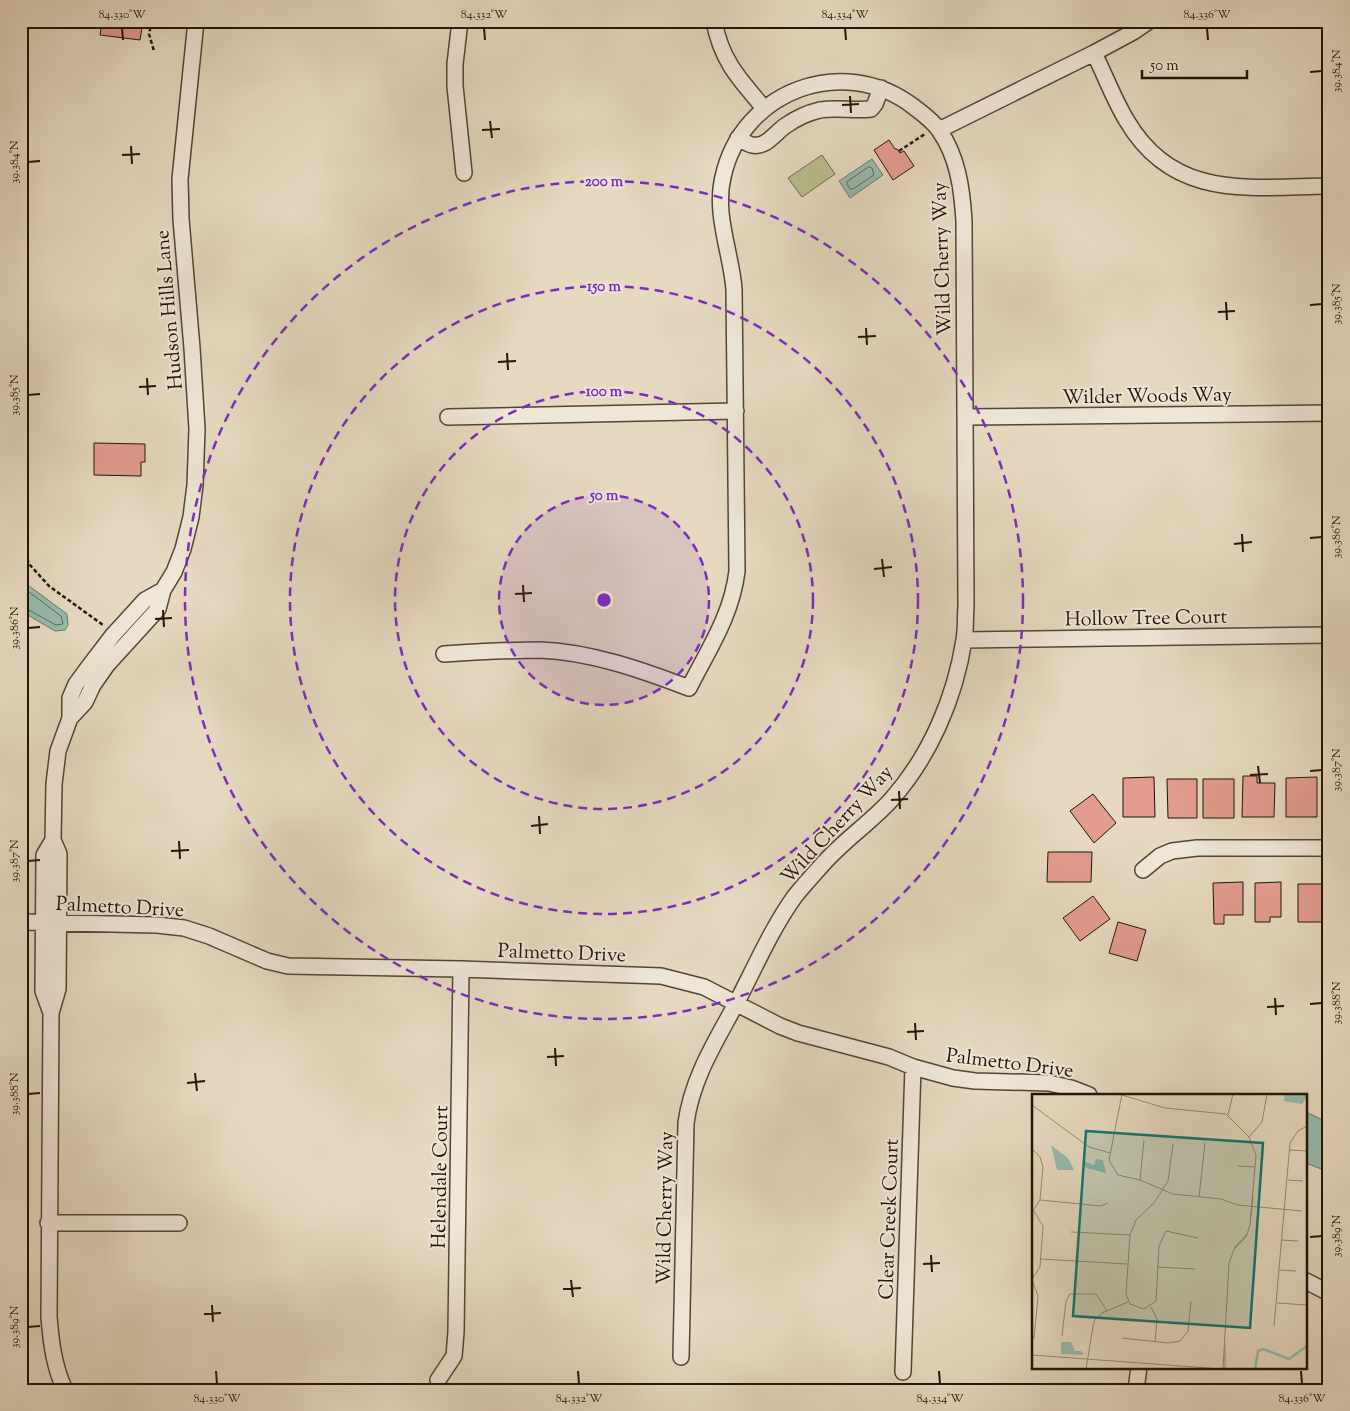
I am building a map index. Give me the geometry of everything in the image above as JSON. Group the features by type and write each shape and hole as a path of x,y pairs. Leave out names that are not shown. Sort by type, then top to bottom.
{"street":[{"name":"Hudson Hills Lane","path":"65,1390 56,1366 50,1340 48,1317 51,1013 58,989 51,922 60,854 53,840 54,784 58,751 70,718 85,702 107,665 158,609 163,590 174,572 183,550 191,517 195,485 196,407 181,219 180,179 196,21"},
{"path":"460,21 456,86 464,172"},
{"path":"714,21 718,40 726,59 736,76 764,108"},
{"path":"934,131 1094,53 1149,21"},
{"path":"1094,53 1127,121 1140,140 1155,155 1189,177 1208,184 1231,187 1329,186"},
{"name":"Wild Cherry Way","path":"444,654 542,650 573,654 653,674 689,688 721,628 735,589 737,571 734,289 733,270 721,218 720,195 723,176 738,138 750,121 764,108 780,98 817,84 837,81 881,88 906,101 926,116 956,165 962,190 964,220 966,606 964,640 951,691 939,724 922,757 892,798 824,862 795,897 768,941 701,1071 693,1091 687,1114 684,1142 681,1357"},
{"path":"738,138 752,145 761,144 769,141 784,127 802,116 820,110 839,108 870,109 875,104 881,88"},
{"path":"448,417 736,411"},
{"name":"Wilder Woods Way","path":"965,418 1329,413"},
{"name":"Hollow Tree Court","path":"964,640 1329,635"},
{"path":"1143,870 1160,856 1172,851 1196,848 1329,848"},
{"name":"Palmetto Drive","path":"21,922 157,925 184,928 209,936 261,959 288,966 461,969 661,976 704,987 780,1026 798,1033 889,1057 913,1067 952,1078 975,1081 1049,1083 1086,1094"},
{"name":"Helendale Court","path":"438,1380 454,1356 456,1332 461,969"},
{"name":"Clear Creek Court","path":"903,1372 913,1067"},
{"path":"48,1224 179,1223"},
{"path":"1308,1282 1329,1293"},
{"path":"1136,1390 1139,1368"}],"path":[{"path":"152,21 149,34 154,51"},
{"path":"899,151 934,131"},
{"path":"21,547 30,565 49,586 106,627"}],"green space":[{"path":"822,155 835,174 802,197 788,178"}],"water":[{"path":"872,159 883,175 850,198 839,181"},
{"path":"21,575 25,583 67,614 68,625 65,630 55,631 21,611"},
{"path":"1308,1113 1329,1123 1329,1172 1308,1164"}],"building":[{"path":"102,21 143,21 140,40 100,35"},
{"path":"889,140 900,153 904,151 914,166 893,180 874,150"},
{"path":"94,443 145,444 145,462 141,462 141,476 94,475"},
{"path":"1243,776 1257,776 1257,783 1275,783 1274,817 1242,817"},
{"path":"1154,777 1155,817 1123,817 1123,778"},
{"path":"1317,777 1317,817 1286,817 1286,778"},
{"path":"1326,777 1329,777 1329,819 1325,819"},
{"path":"1167,779 1197,779 1197,818 1168,818"},
{"path":"1203,779 1234,779 1234,818 1203,818"},
{"path":"1093,794 1116,823 1094,843 1070,811"},
{"path":"1048,852 1092,852 1091,882 1047,882"},
{"path":"1243,882 1243,915 1224,915 1224,924 1214,924 1213,883"},
{"path":"1281,882 1281,917 1270,917 1270,922 1255,922 1255,883"},
{"path":"1298,884 1325,884 1324,922 1298,922"},
{"path":"1093,896 1110,919 1080,941 1063,918"},
{"path":"1118,922 1146,930 1137,961 1109,953"}]}
